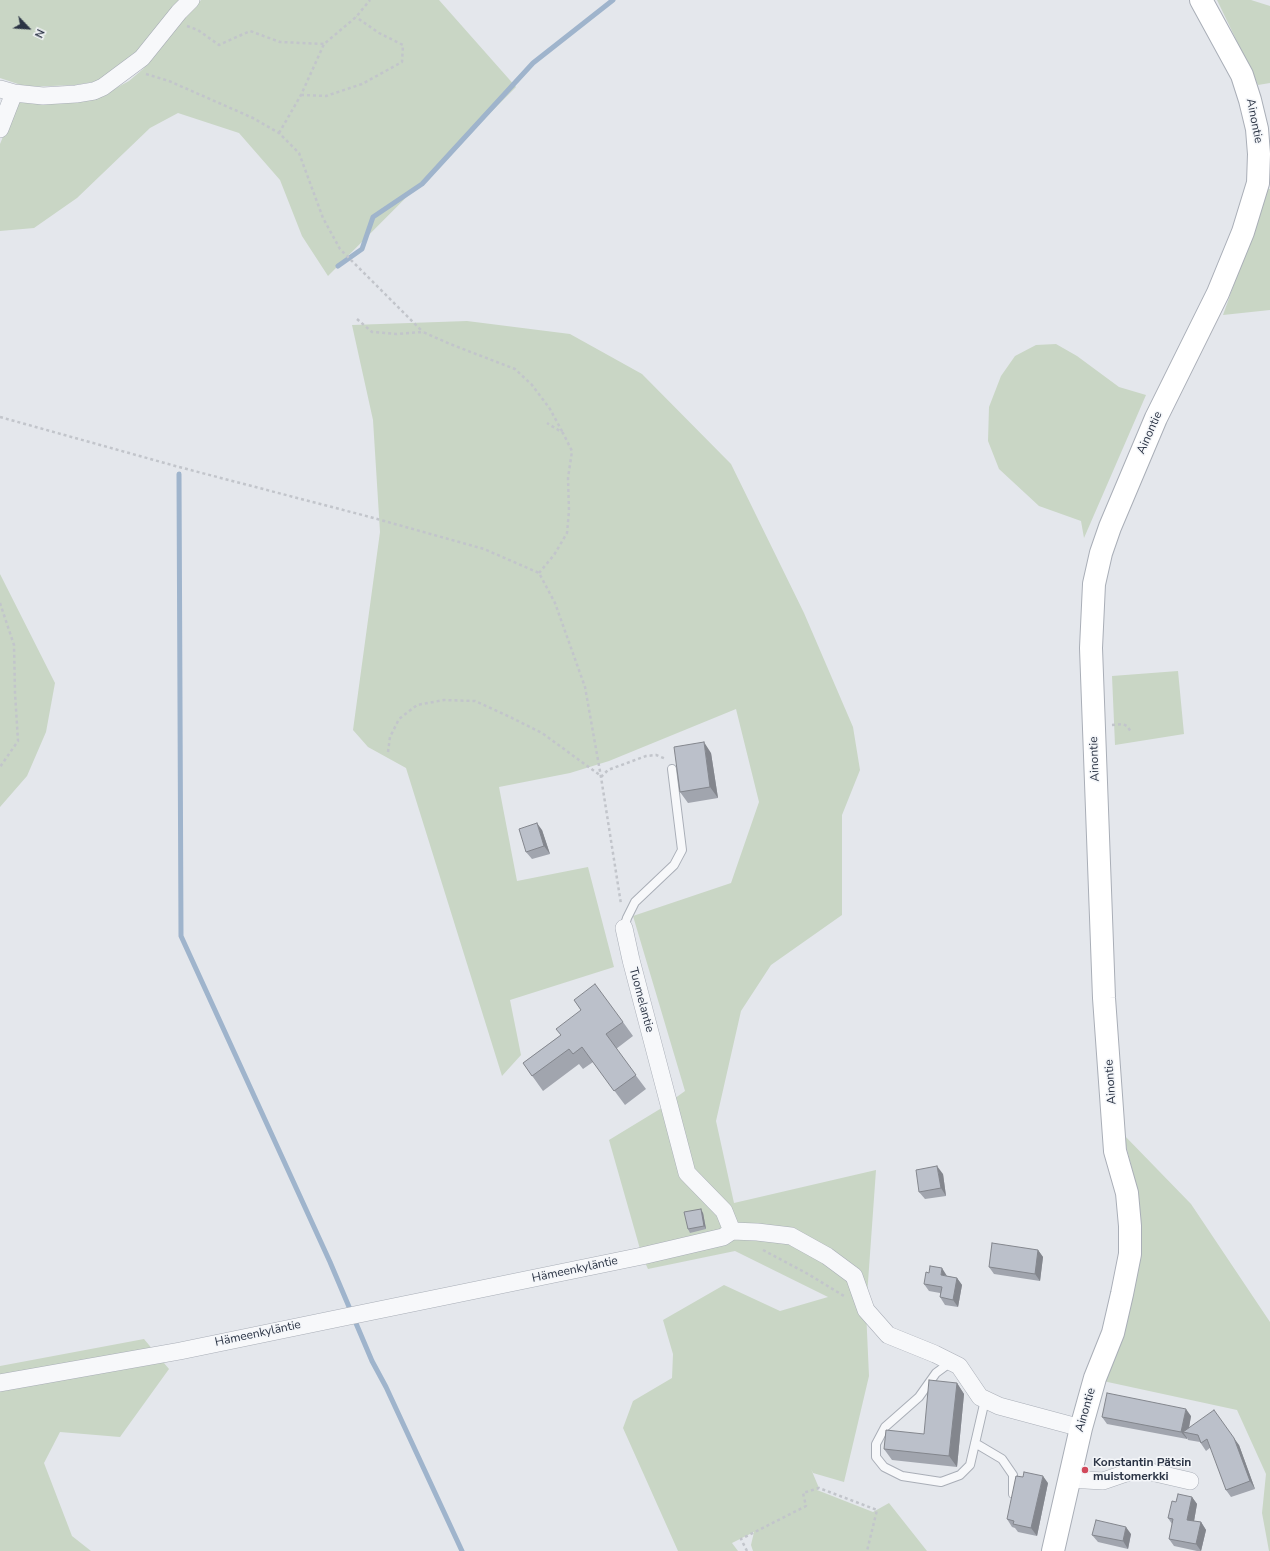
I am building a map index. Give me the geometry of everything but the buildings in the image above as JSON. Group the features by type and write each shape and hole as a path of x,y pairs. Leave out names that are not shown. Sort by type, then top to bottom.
{"street":[{"path":"0,129 7,91 43,96 76,94 94,91 103,87 142,58 191,0"},
{"name":"Ainontie","path":"1052,1551 1081,1428 1095,1378 1113,1333 1130,1254 1130,1226 1127,1193 1115,1151 1104,998 1091,648 1094,584 1101,553 1110,527 1156,418 1218,293 1261,183 1257,129 1242,75 1201,0"},
{"name":"Tuomelantie","path":"624,928 630,960 687,1173 724,1211 732,1231"},
{"name":"Hämeenkyläntie","path":"0,1383 180,1351 642,1256 723,1237 732,1231 757,1232 791,1236 827,1256 854,1276 866,1310 888,1335 959,1366 980,1397 1000,1406 1081,1428"},
{"path":"1068,1479 1103,1480 1132,1471 1151,1472 1190,1481"}],"lane":[{"path":"624,928 635,902 674,865 682,850 672,769"},
{"path":"951,1362 936,1373 919,1397 886,1427 876,1444 876,1457 884,1467 902,1476 941,1482 960,1475 970,1465 985,1400"},
{"path":"975,1443 1002,1459 1013,1475 1013,1494"}],"path":[{"path":"280,133 301,95 324,44 356,17 370,0"},
{"path":"301,95 326,96 362,84 402,62 403,45 379,33 356,17"},
{"path":"172,21 198,30 219,45 250,31 280,42 324,44"},
{"path":"129,68 169,81 253,118 280,133 299,153 323,218 340,249 423,332 515,369 532,385 550,409 572,451 568,478 569,511 567,533 554,555 539,573"},
{"path":"357,319 372,332 396,334 423,332"},
{"path":"0,417 484,549 539,573 556,602 585,687 601,777 624,928"},
{"path":"547,423 563,433"},
{"path":"0,603 14,645 14,693 18,741 0,768"},
{"path":"388,752 390,737 399,719 417,705 444,700 475,701 542,733 601,777"},
{"path":"601,777 608,770 646,756 656,755 668,761 672,769"},
{"path":"758,1249 765,1251 808,1274 866,1310"},
{"path":"747,1551 741,1539 806,1506 803,1493 819,1488 877,1510 867,1551"}],"green space":[{"path":"0,0 181,0 125,65 99,81 75,85 27,87 0,78"},
{"path":"201,0 439,0 516,87 328,276 302,236 280,180 239,133 178,113 150,128 77,198 34,228 0,231 0,144 18,100 103,95 129,81 143,69 172,32"},
{"path":"1217,0 1251,0 1270,6 1270,83 1258,85"},
{"path":"1268,189 1270,189 1270,310 1223,315"},
{"path":"467,321 570,334 642,374 731,464 804,613 853,727 860,770 842,815 842,915 771,965 741,1011 716,1121 734,1203 876,1170 866,1310 869,1376 844,1482 813,1473 811,1469 819,1488 817,1490 873,1512 889,1503 927,1551 753,1551 751,1545 754,1532 732,1543 738,1551 678,1551 623,1428 633,1401 672,1378 673,1354 663,1320 724,1285 780,1311 828,1297 735,1251 648,1269 642,1256 609,1140 660,1109 685,1091 633,916 731,883 759,802 736,709 609,761 570,773 499,787 517,881 588,867 614,967 510,1000 521,1055 502,1076 406,768 368,747 353,730 380,532 373,420 352,325"},
{"path":"1056,344 1077,356 1119,387 1146,395 1084,538 1081,521 1039,506 999,469 988,441 989,407 1001,376 1015,356 1036,345"},
{"path":"0,574 55,683 46,732 27,776 0,807"},
{"path":"1178,671 1184,734 1115,745 1112,676"},
{"path":"1123,1134 1191,1204 1270,1322 1270,1551 1262,1513 1266,1474 1237,1410 1103,1381 1138,1229 1135,1180"},
{"path":"144,1339 169,1369 120,1437 60,1432 44,1463 72,1536 91,1551 0,1551 0,1366"}],"waterway":[{"path":"338,266 362,249 373,217 422,184 533,63 613,0"},
{"path":"179,474 181,936 330,1262 372,1361 386,1387 462,1551"}],"place":[{"name":"Konstantin Pätsin muistomerkki","path":"1085,1470"}]}
